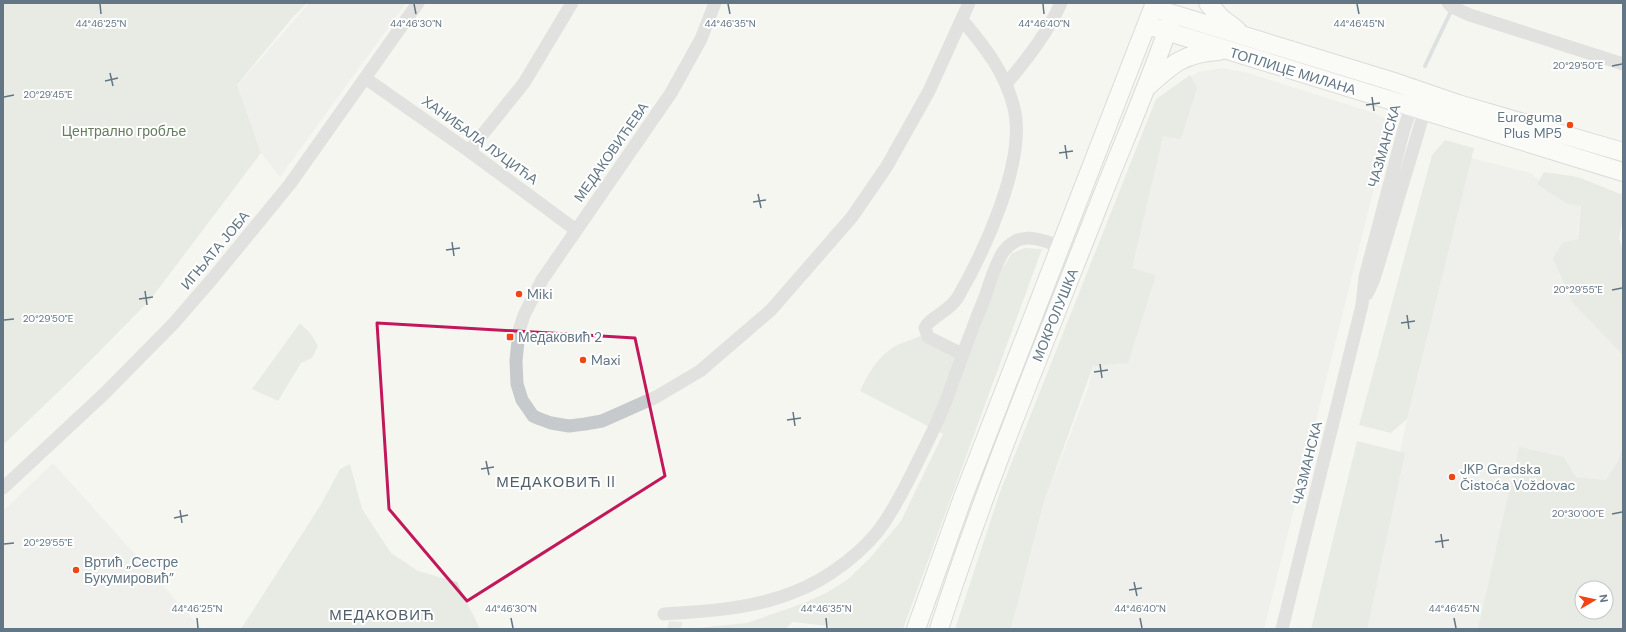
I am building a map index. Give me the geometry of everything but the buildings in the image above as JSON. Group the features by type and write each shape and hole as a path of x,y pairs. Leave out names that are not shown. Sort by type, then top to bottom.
{"main road":[{"path":"1208,3 1221,18 1242,35"},
{"name":"ТОПЛИЦЕ МИЛАНА","path":"1154,5 1175,9 1242,35 1423,91 1458,104 1621,152"},
{"name":"МОКРОЛУШКА","path":"916,629 963,497 1154,5"},
{"name":"МОКРОЛУШКА","path":"938,629 1013,420 1175,9"},
{"name":"ТОПЛИЦЕ МИЛАНА","path":"1147,25 1226,51 1618,170"},
{"path":"1145,88 1185,57 1204,52 1226,51"},
{"path":"1618,170 1621,152"}],"street":[{"name":"ИГЊАТА ЈОБА","path":"3,488 105,393 174,323 218,273 290,184 418,3"},
{"path":"469,151 524,83 572,3"},
{"name":"МЕДАКОВИЋЕВА","path":"715,3 701,39 671,93 634,150 542,280 524,315 519,331 516,361 519,391 522,400 534,416 551,423 569,426 602,421 661,395 700,371 771,310 852,218 887,166 929,91 969,3"},
{"path":"1006,84 1030,56 1061,3"},
{"path":"1448,3 1452,7 1470,16 1623,64"},
{"path":"962,20 988,51 1006,84 1014,109 1016,127 1015,147 1006,192 989,236 972,273 957,300 950,308 929,322 925,328 928,337 962,354"},
{"name":"ХАНИБАЛА ЛУЦИЋА","path":"364,78 469,151 576,230"},
{"name":"ЧАЗМАНСКА","path":"1282,629 1362,305 1365,277 1404,129 1418,110 1423,91"},
{"name":"МОКРОЛУШКА","path":"664,614 714,610 750,605 784,596 803,589 848,560 876,533 885,521 907,483 944,406 962,354 1000,256 1015,241 1028,238 1037,238 1060,246"}],"highlighted area":[{"path":"377,323 635,338 665,476 467,601 389,509"}],"shaded area":[{"path":"309,3 406,3 280,177 261,153 237,86"},
{"path":"1223,68 1248,73 1374,113 1385,118 1388,132 1264,629 1011,629 1043,505 1088,388 1160,98 1198,72"},
{"path":"1471,158 1531,173 1547,188 1581,206 1577,240 1623,339 1623,482 1576,477 1564,457 1546,453 1535,464 1500,629 1362,629 1407,419"},
{"name":"Вртић „Сестре Букумировић”","path":"53,463 202,629 3,629 3,511"}],"green space":[{"name":"Централно гробље","path":"3,3 307,3 293,17 237,85 261,153 150,300 81,370 3,445"},
{"path":"1190,75 1197,88 1181,139 1163,136 1132,268 1156,275 1128,363 1093,366 1043,505 1011,629 955,629 1000,492 1156,99"},
{"path":"1445,140 1474,148 1407,419 1391,433 1359,425 1432,155"},
{"path":"1544,172 1578,177 1623,195 1623,217 1619,238 1623,251 1623,355 1572,302 1553,258 1562,243 1578,239 1581,206 1568,204 1537,184"},
{"path":"1025,248 1042,249 903,629 830,629 829,626 792,622 786,629 686,629 747,623 804,603 826,593 847,580 869,559 901,521 943,434 860,391 863,385 874,366 883,355 894,347 920,336 965,361 1002,269 1012,253"},
{"path":"300,323 311,334 318,346 312,358 301,363 278,401 252,389"},
{"path":"1357,441 1405,453 1367,629 1311,629"},
{"path":"1623,446 1623,629 1478,629 1519,447 1564,457 1576,477 1606,480 1618,461"},
{"path":"350,464 362,509 391,553 418,571 457,582 480,629 241,629 320,506 340,469"},
{"path":"669,621 682,622 681,629 667,629"}],"waterway":[{"path":"1425,66 1452,9"}],"place":[{"name":"Euroguma Plus MP5","path":"1570,125"},
{"name":"Miki","path":"519,294"},
{"name":"Медаковић 2","path":"510,337"},
{"name":"Maxi","path":"583,360"},
{"name":"JKP Gradska Čistoća Voždovac","path":"1452,477"},
{"name":"Вртић „Сестре Букумировић”","path":"76,570"}],"district":[{"name":"МЕДАКОВИЋ II","path":"556,482"},
{"name":"МЕДАКОВИЋ","path":"382,615"}]}
